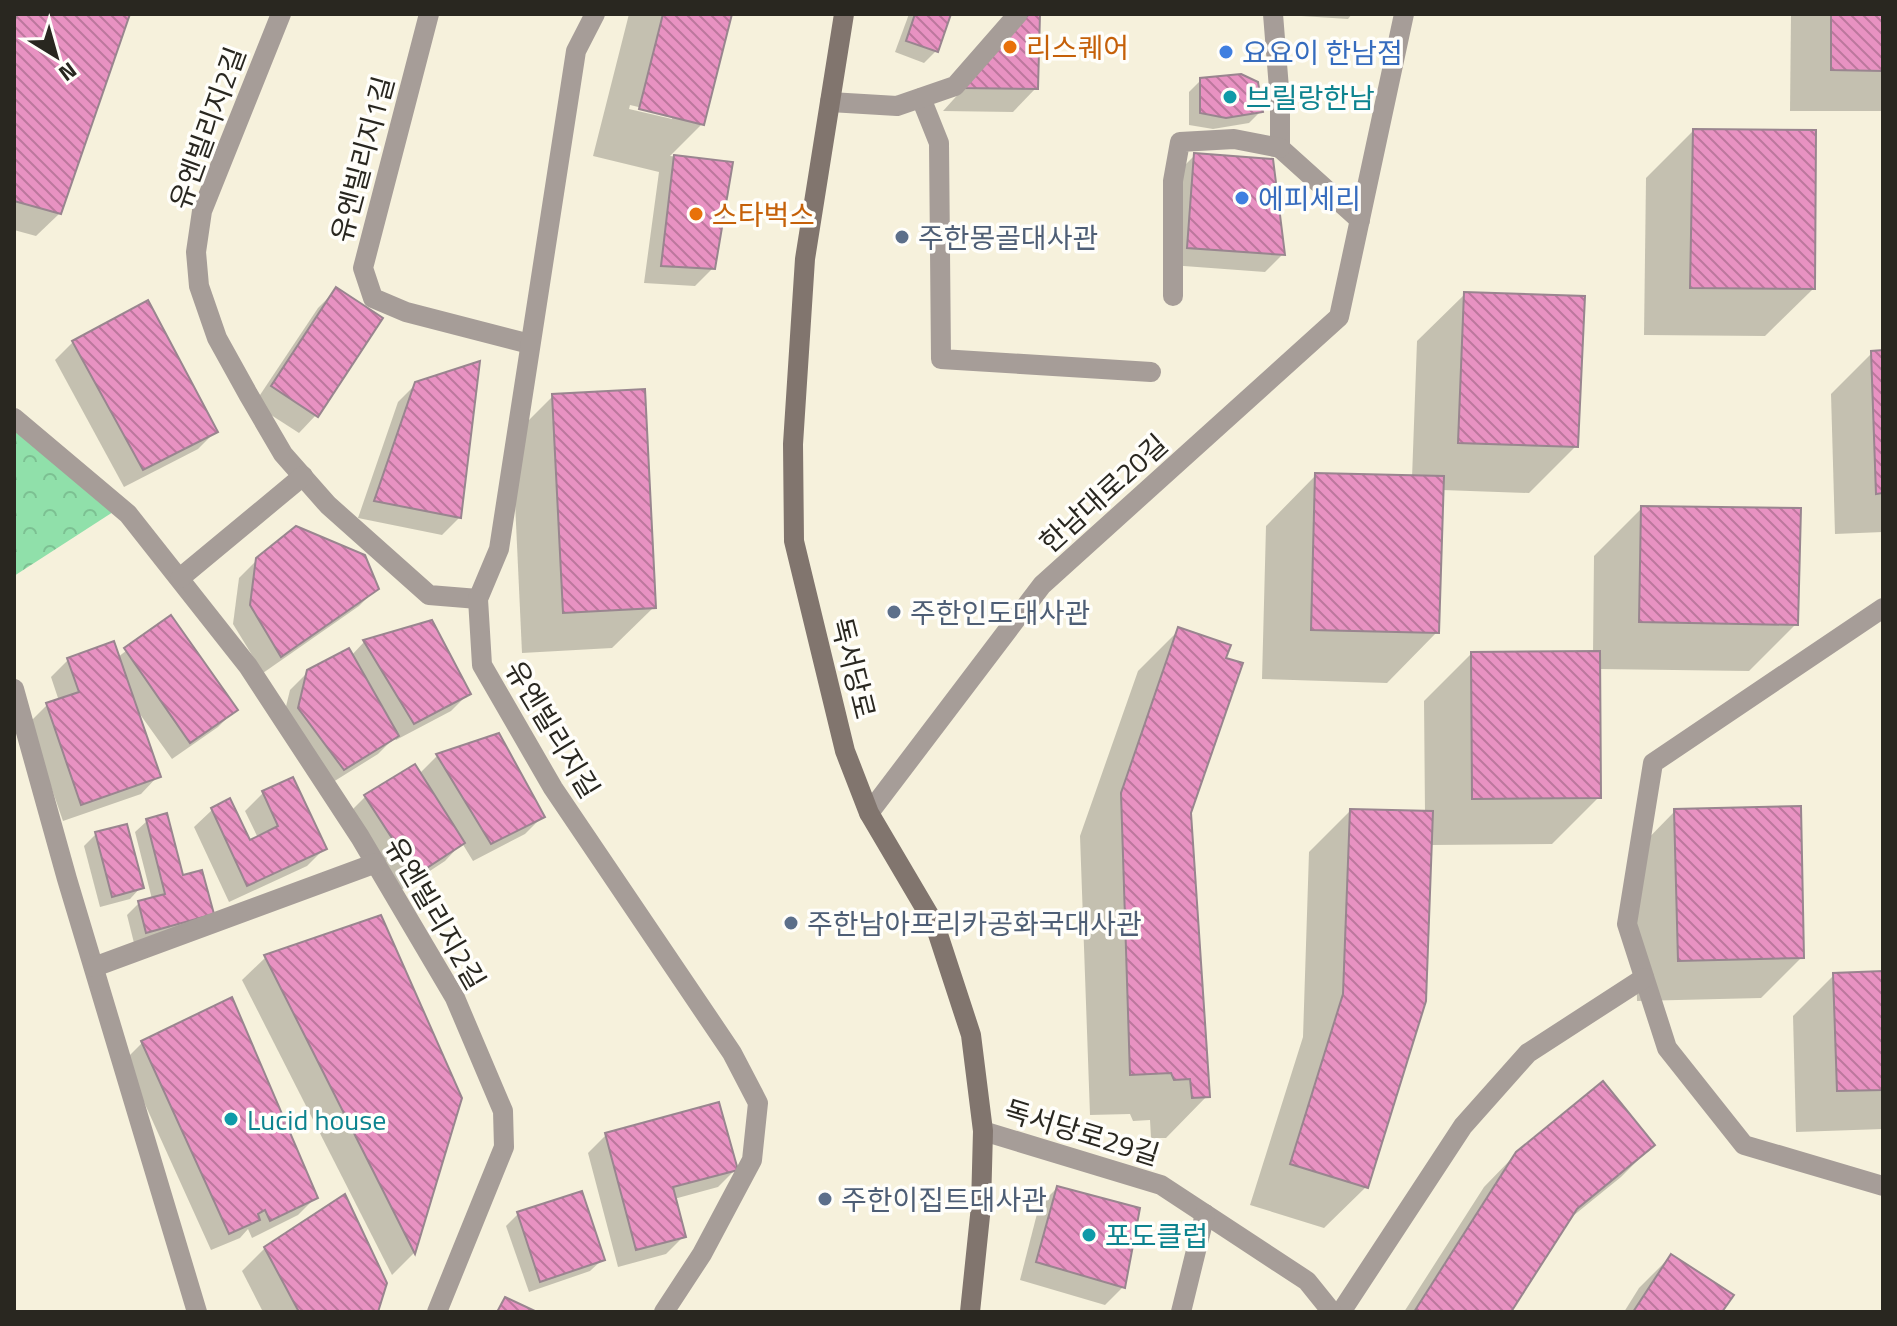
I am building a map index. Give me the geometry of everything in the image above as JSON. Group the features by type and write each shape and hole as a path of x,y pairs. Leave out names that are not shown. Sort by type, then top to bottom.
{"main road":[{"name":"독서당로","path":"844,14 805,259 793,444 794,541 845,751 869,813 935,925 971,1035 983,1131 981,1206 970,1312"}],"street":[{"name":"유엔빌리지2길","path":"281,14 202,211 196,252 199,286 217,338 283,454 328,505 429,595 478,599"},
{"name":"유엔빌리지1길","path":"429,14 363,268 373,298 406,312 530,344"},
{"name":"유엔빌리지길","path":"595,14 576,51 499,549 478,599 482,665 553,788 732,1053 758,1103 752,1160 702,1254 664,1312"},
{"path":"830,102 897,106 955,86 1018,14"},
{"path":"1273,14 1280,101 1280,148"},
{"name":"한남대로20길","path":"869,813 1042,585 1339,317 1404,14"},
{"path":"921,98 939,143 941,359 1151,372"},
{"path":"1173,296 1173,181 1180,142 1234,139 1280,148 1360,220"},
{"name":"유엔빌리지2길","path":"14,418 128,514 248,666 376,863 455,998 503,1111 504,1147 437,1312"},
{"path":"180,578 303,476"},
{"path":"1883,608 1653,763 1627,924 1667,1048 1744,1145 1883,1186"},
{"path":"14,689 197,1312"},
{"path":"94,967 376,863"},
{"path":"1341,1312 1463,1126 1528,1053 1644,978"},
{"name":"독서당로29길","path":"983,1131 1161,1185 1307,1281 1332,1312"},
{"path":"1181,1312 1205,1214"}],"green space":[{"path":"14,430 113,512 14,576"}],"building":[{"path":"17,14 130,14 61,214 14,201 14,23"},
{"path":"663,14 732,14 704,125 639,109"},
{"path":"915,14 951,14 938,52 906,41"},
{"path":"1029,14 1040,14 1038,89 963,88"},
{"path":"1831,14 1883,14 1883,71 1831,70"},
{"name":"브릴랑한남","path":"1241,74 1258,82 1263,112 1226,118 1200,113 1200,78"},
{"path":"1693,129 1816,130 1815,289 1690,288"},
{"path":"1194,153 1273,159 1285,255 1187,248"},
{"name":"스타벅스","path":"674,155 733,162 715,269 661,266"},
{"path":"336,287 383,318 318,417 271,386"},
{"path":"1464,292 1585,296 1578,447 1458,443"},
{"path":"148,300 218,432 143,470 72,341"},
{"path":"1883,350 1883,493 1876,494 1871,351"},
{"path":"480,361 461,518 374,501 415,382"},
{"path":"645,389 656,608 563,613 552,394"},
{"path":"1315,473 1444,476 1439,633 1311,630"},
{"path":"1641,506 1801,508 1798,625 1639,622"},
{"path":"296,526 365,555 379,589 281,657 250,605 256,558"},
{"path":"171,615 238,710 190,743 124,648"},
{"path":"432,620 471,694 414,724 363,640"},
{"path":"1178,627 1231,645 1226,658 1243,663 1191,813 1210,1097 1192,1098 1190,1079 1174,1080 1171,1073 1130,1075 1121,793"},
{"path":"114,641 161,777 81,805 46,703 79,692 67,658"},
{"path":"349,648 399,736 344,770 298,708 307,670"},
{"path":"1600,651 1601,798 1472,799 1471,652"},
{"path":"499,733 545,817 491,844 436,754"},
{"path":"415,764 465,843 416,875 364,795"},
{"path":"293,777 327,849 247,886 211,808 230,798 250,840 278,826 262,791"},
{"path":"1801,806 1804,958 1678,961 1674,809"},
{"path":"1350,809 1433,811 1426,1001 1368,1188 1290,1164 1343,994"},
{"path":"167,813 183,875 202,870 214,914 146,933 138,901 165,894 146,819"},
{"path":"127,824 144,888 112,897 95,832"},
{"path":"381,915 462,1098 415,1254 264,955"},
{"path":"1883,971 1883,1090 1837,1091 1833,973"},
{"name":"Lucid house","path":"232,997 318,1198 270,1221 265,1210 258,1214 260,1220 229,1234 141,1041"},
{"path":"1603,1081 1655,1145 1577,1209 1511,1312 1414,1312 1516,1152"},
{"path":"719,1102 738,1170 673,1187 686,1237 636,1250 605,1133"},
{"name":"포도클럽","path":"1057,1186 1140,1208 1125,1288 1036,1262"},
{"path":"582,1191 605,1260 540,1282 517,1212"},
{"path":"345,1194 387,1283 378,1312 299,1312 264,1247"},
{"path":"1671,1254 1734,1295 1722,1312 1633,1312"},
{"path":"505,1297 537,1312 497,1312"}],"place":[{"name":"리스퀘어","path":"1010,47"},
{"name":"요요이 한남점","path":"1226,52"},
{"name":"브릴랑한남","path":"1230,97"},
{"name":"에피세리","path":"1242,198"},
{"name":"스타벅스","path":"696,214"},
{"name":"주한몽골대사관","path":"902,237"},
{"name":"주한인도대사관","path":"894,612"},
{"name":"주한남아프리카공화국대사관","path":"791,923"},
{"name":"Lucid house","path":"231,1119"},
{"name":"주한이집트대사관","path":"825,1199"},
{"name":"포도클럽","path":"1089,1235"}]}
